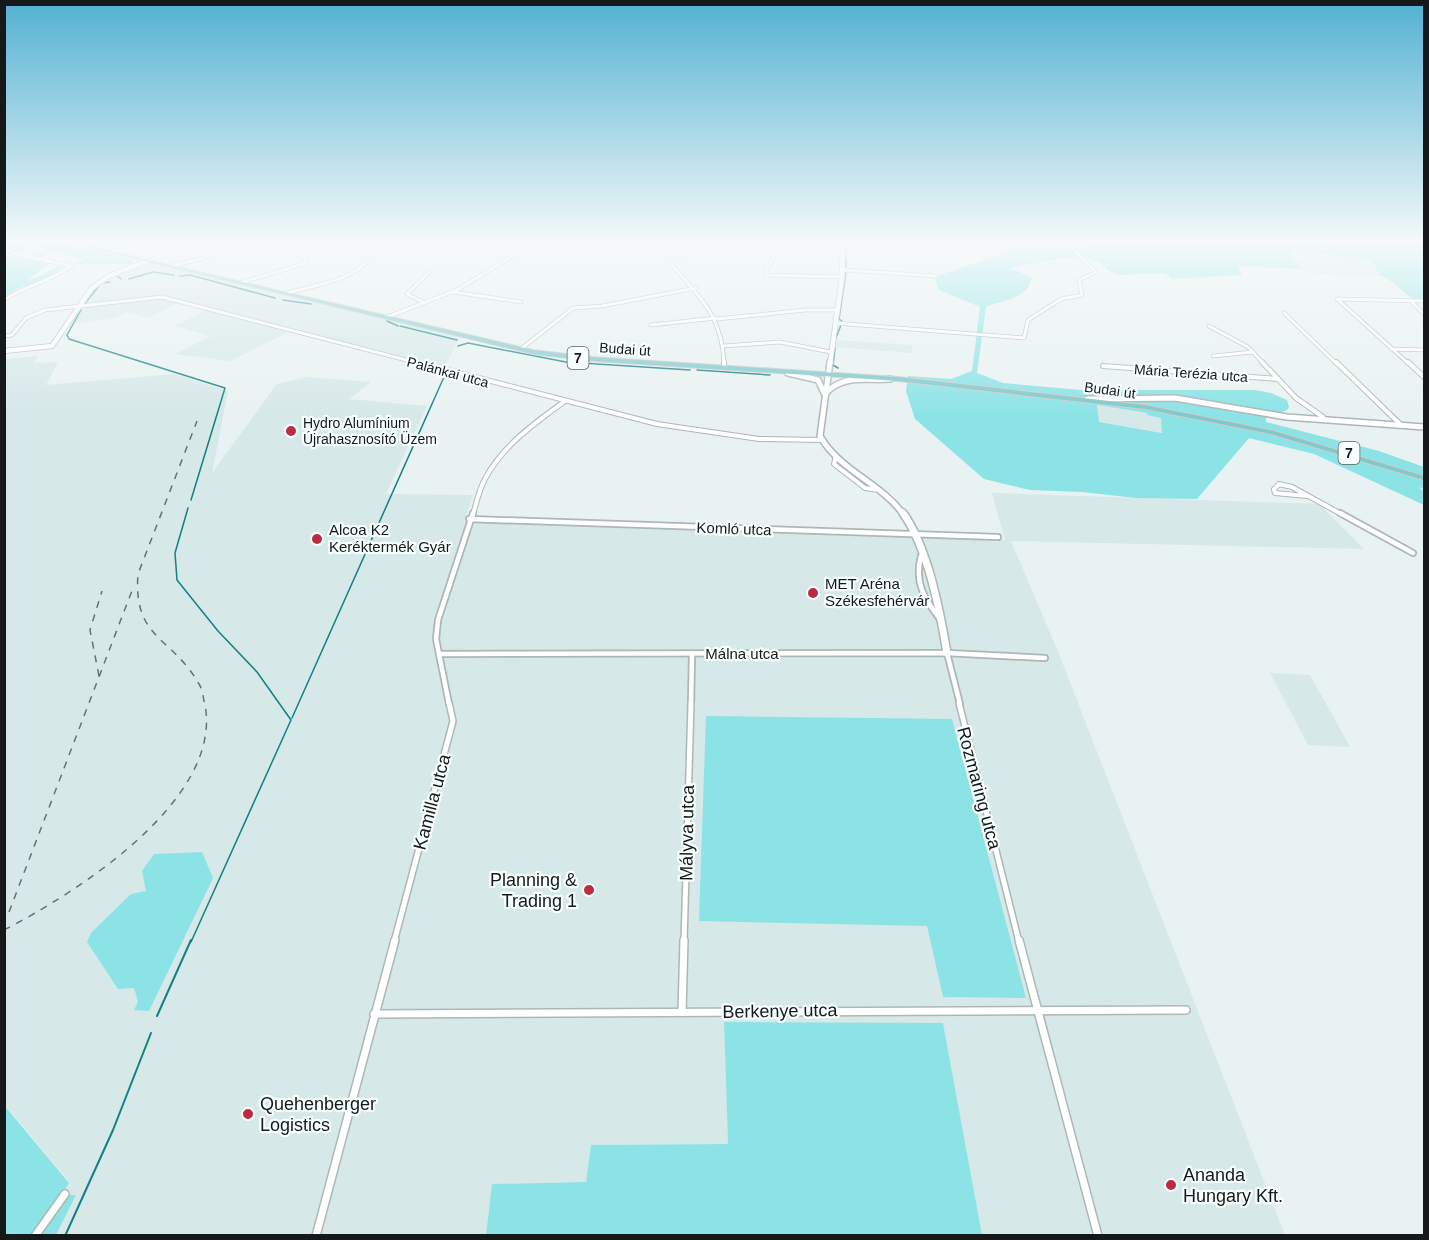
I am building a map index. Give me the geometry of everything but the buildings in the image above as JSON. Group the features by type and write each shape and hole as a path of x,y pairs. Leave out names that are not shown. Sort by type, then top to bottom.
{"main road":[{"name":"Budai út","path":"320,301 521,349 589,359 896,378 1152,408"},
{"name":"7","path":"1152,408 1281,434 1425,478"}],"street":[{"path":"4,351 52,346 82,301"},
{"name":"Palánkai utca","path":"4,336 12,335 26,318 36,312 130,301"},
{"name":"Palánkai utca","path":"177,301 565,401 686,429 779,441 822,440"},
{"path":"387,317 426,301"},
{"path":"513,301 521,302"},
{"path":"521,349 573,308 602,306 625,301"},
{"path":"704,301 716,319 723,346 724,367"},
{"path":"822,440 819,430 838,301"},
{"path":"836,323 1024,338 1031,318 1058,301"},
{"path":"1339,301 1425,377"},
{"path":"1406,301 1425,301"},
{"path":"1411,301 1425,314"},
{"path":"651,325 805,310 837,310"},
{"path":"1284,313 1402,426"},
{"path":"1209,326 1253,352 1296,398 1323,417 1322,420"},
{"path":"723,346 780,342 831,352"},
{"path":"1391,349 1425,350"},
{"path":"1214,356 1253,352"},
{"name":"Mária Terézia utca","path":"1103,366 1278,379"},
{"path":"773,370 815,379 821,384 824,395"},
{"path":"824,395 831,385 840,381 896,378"},
{"path":"1143,397 1140,403 1145,407"},
{"path":"1087,399 1159,397 1271,415 1425,427"},
{"path":"1152,408 1152,401 1159,397"},
{"name":"Kamilla utca","path":"316,1236 453,721 436,639 438,620 481,486 495,462 518,438 565,401"},
{"name":"Rozmaring utca","path":"822,440 836,456 903,511 915,535 939,619 957,701 1037,1012 1098,1236"},
{"path":"1307,496 1285,496 1275,493 1274,489 1276,485 1286,485 1307,496 1413,554"},
{"name":"Komló utca","path":"470,519 998,537"},
{"name":"Málna utca","path":"440,654 947,653 1045,658"},
{"name":"Mályva utca","path":"682,1012 692,654"},
{"name":"Berkenye utca","path":"374,1014 1186,1010"},
{"path":"35,1236 65,1194"}],"shaded area":[{"path":"86,301 311,301 460,336 443,372 289,332 230,361 175,354 210,336 175,326 205,311 179,303 148,318 127,312 117,317 64,325"},
{"path":"965,301 1005,301 986,307 977,373 1003,383 1081,390 1256,390 1271,393 1287,400 1289,407 1287,410 1266,418 1266,422 1379,451 1424,467 1424,489 1418,487 1424,491 1424,505 1314,454 1249,438 1197,499 1136,498 1082,492 1030,490 984,479 915,419 906,391 908,376 951,379 972,371 980,307","holes":["1097,405 1147,413 1147,415 1161,418 1162,433 1099,422"]},
{"path":"835,340 912,345 912,353 834,347"},
{"path":"38,356 34,363 58,362 46,385 174,374 228,391 212,473 277,384 307,377 371,382 349,399 427,406 386,494 473,495 464,522 1005,540 992,493 1319,504 1364,549 1011,541 1059,654 1285,1235 982,1235 943,1023 724,1023 728,1144 591,1145 586,1182 492,1184 486,1235 56,1235 76,1195 60,1195 69,1182 5,1105 4,359","holes":["146,891 149,1011 138,1002 134,988","927,926 1026,998 943,997"]},
{"path":"1097,405 1147,413 1161,418 1163,433 1099,422"},
{"path":"1270,673 1310,675 1350,747 1308,745"},
{"path":"706,716 952,719 1026,998 943,997 927,926 699,921"},
{"path":"202,852 213,878 149,1011 134,1010 138,1002 134,988 118,989 87,942 91,933 131,894 146,891 142,871 154,854"},
{"path":"724,1022 943,1023 982,1235 486,1235 492,1184 586,1182 591,1145 728,1144"},
{"path":"4,1105 69,1183 61,1195 76,1195 56,1235 5,1235"}],"waterway":[{"path":"289,301 311,304"},
{"path":"842,301 839,319 842,321"},
{"path":"81,310 67,335 69,339 225,388 191,500"},
{"path":"387,321 398,326"},
{"path":"835,340 841,325"},
{"path":"400,326 457,340"},
{"path":"458,346 468,343 566,362 690,370"},
{"path":"835,348 833,365 838,368"},
{"path":"697,370 770,375"},
{"path":"292,718 444,377"},
{"path":"188,508 175,553 177,580 218,631 257,672 291,720 191,942"},
{"path":"157,1016 191,940"},
{"path":"65,1236 113,1130 151,1033"}],"railway":[{"path":"4,930 68,893 104,868 138,839 168,808 191,775 204,740 205,705 202,691 188,668 148,625 138,596 138,574 197,421"},
{"path":"9,912 133,588"},
{"path":"99,676 90,630 102,591"}],"place":[{"name":"Hydro Alumínium Újrahasznosító Üzem","path":"291,431"},
{"name":"Alcoa K2 Keréktermék Gyár","path":"317,539"},
{"name":"MET Aréna Székesfehérvár","path":"813,593"},
{"name":"Planning & Trading 1","path":"589,890"},
{"name":"Quehenberger Logistics","path":"248,1114"},
{"name":"Ananda Hungary Kft.","path":"1171,1185"}]}
